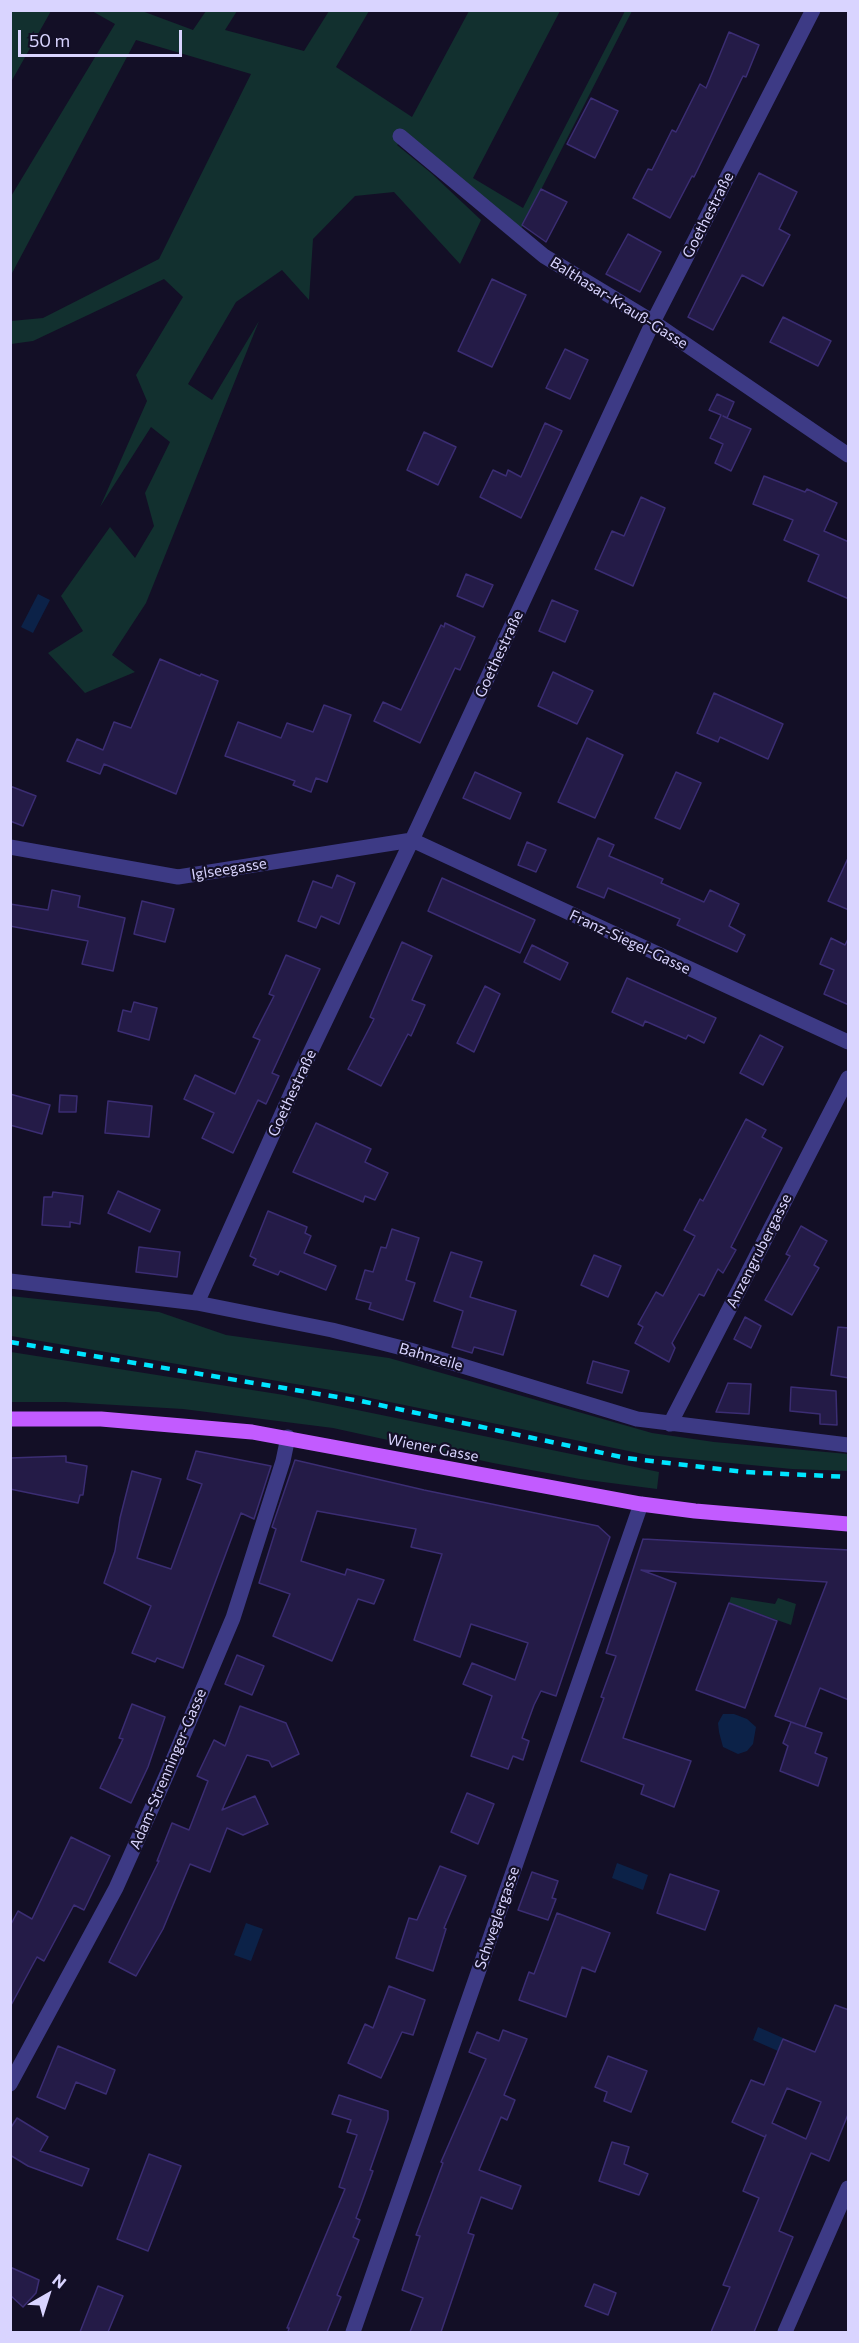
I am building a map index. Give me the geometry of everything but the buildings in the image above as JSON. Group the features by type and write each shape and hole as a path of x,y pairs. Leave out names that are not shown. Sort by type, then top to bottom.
{"main road":[{"name":"Wiener Gasse","path":"10,1419 102,1419 252,1432 288,1437 559,1491 641,1504 849,1524"}],"street":[{"name":"Goethestraße","path":"197,1303 298,1078 412,840 653,322 813,10"},
{"name":"Balthasar-Krauß-Gasse","path":"400,136 544,256 653,322 849,455"},
{"name":"Iglseegasse","path":"10,847 178,877 412,840"},
{"name":"Franz-Siegel-Gasse","path":"412,840 849,1042"},
{"name":"Anzengrubergasse","path":"670,1424 849,1078"},
{"name":"Bahnzeile","path":"10,1281 197,1303 332,1330 410,1350 637,1419 849,1445"},
{"name":"Adam-Strenninger-Gasse","path":"10,2084 117,1888 171,1763 233,1618 283,1461 288,1437"},
{"name":"Schweglergasse","path":"352,2332 641,1504"},
{"path":"785,2332 849,2188"}],"green space":[{"path":"10,11 51,11 11,82"},
{"path":"92,11 142,11 193,30 206,11 237,11 225,30 304,51 329,11 369,11 336,67 412,117 469,11 560,11 473,178 523,208 625,11 632,11 521,229 408,135 397,145 481,220 460,264 394,192 355,196 313,239 309,300 282,270 236,302 188,384 212,400 259,321 146,603 112,655 135,672 85,693 48,653 83,631 61,596 110,527 135,558 154,526 145,493 170,442 151,427 100,507 147,401 136,375 183,297 164,279 33,341 11,344 11,321 43,318 159,259 251,74 136,40 11,275 10,198 115,24"},
{"path":"10,1296 159,1312 226,1335 389,1358 652,1433 714,1442 848,1454 848,1471 792,1469 648,1455 331,1390 11,1336"},
{"path":"11,1352 284,1395 659,1472 657,1489 580,1479 493,1463 333,1428 183,1409 65,1402 11,1402"},
{"path":"731,1597 775,1604 778,1598 796,1604 791,1625 729,1603"}],"water":[{"path":"38,594 50,600 33,633 21,627"},
{"path":"723,1714 734,1714 747,1719 756,1727 753,1744 747,1751 738,1754 723,1747 718,1723"},
{"path":"617,1863 648,1875 643,1890 612,1878"},
{"path":"246,1923 263,1929 251,1961 234,1955"},
{"path":"758,2027 783,2038 778,2051 753,2040"}],"railway":[{"path":"10,1342 361,1401 626,1458 745,1472 848,1477"}]}
